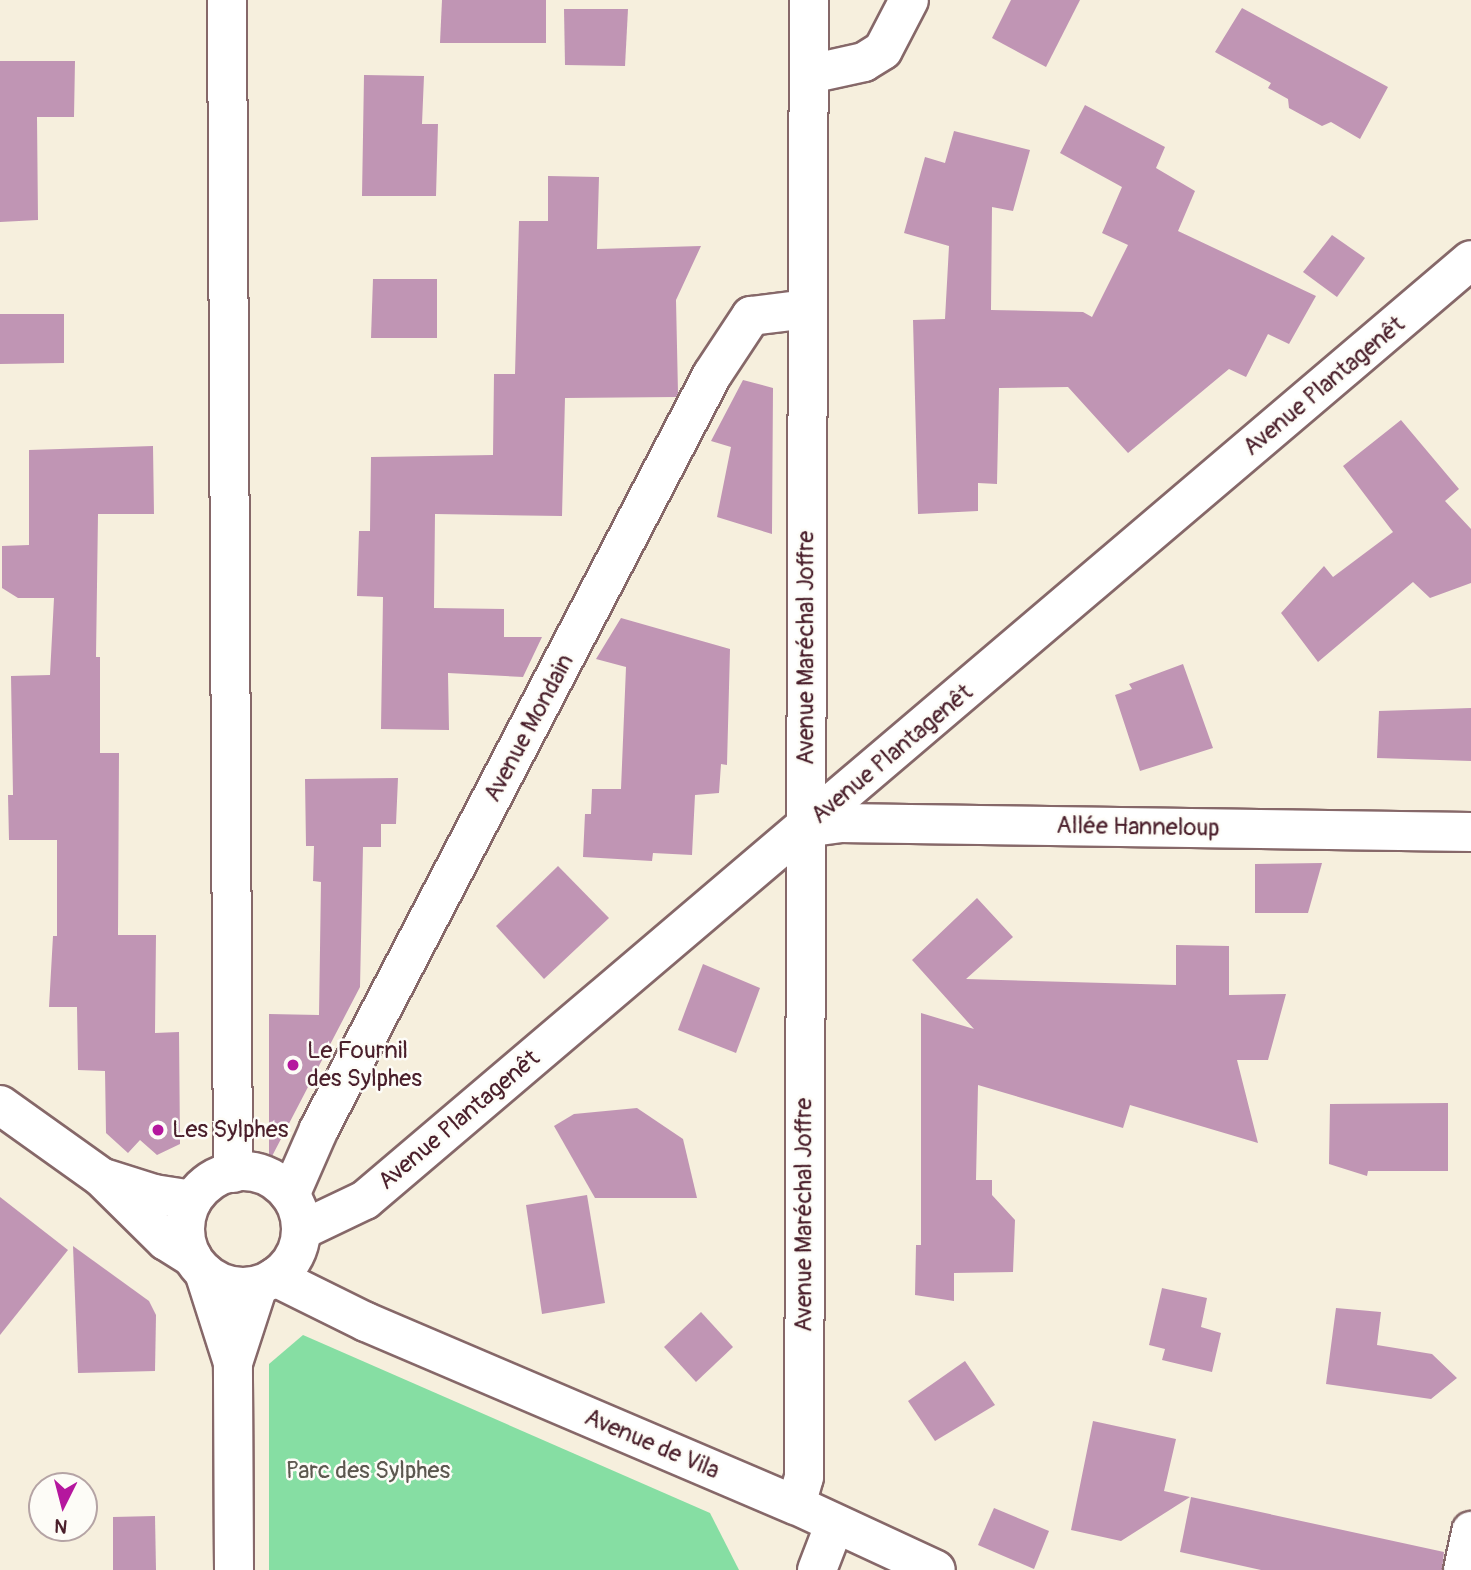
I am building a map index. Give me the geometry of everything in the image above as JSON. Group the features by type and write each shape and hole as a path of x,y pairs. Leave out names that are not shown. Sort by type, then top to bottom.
{"street":[{"path":"227,0 233,1173"},
{"name":"Avenue Maréchal Joffre","path":"796,1505 804,1477 810,0"},
{"path":"810,74 864,62 883,50 909,0"},
{"name":"Avenue Plantagenêt","path":"285,1247 365,1200 1471,260"},
{"name":"Avenue Mondain","path":"233,1363 285,1247 319,1129 712,376 751,316 807,309"},
{"name":"Allée Hanneloup","path":"805,828 840,823 1471,832"},
{"path":"0,1105 101,1177 166,1241 198,1265 221,1283 285,1247 260,1174 233,1173 205,1185 193,1200 186,1238 198,1265 233,1363 234,1570"},
{"path":"101,1177 154,1195 193,1200"},
{"name":"Avenue de Vila","path":"285,1247 366,1322 796,1505 834,1526 936,1570"},
{"path":"817,1570 834,1526"},
{"path":"1463,1570 1471,1531"}],"green space":[{"name":"Parc des Sylphes","path":"303,1335 710,1513 739,1570 269,1570 269,1364"}],"building":[{"path":"442,0 546,0 546,43 440,43"},
{"path":"1011,0 1080,0 1046,67 992,38"},
{"path":"1242,8 1388,87 1360,139 1331,122 1322,126 1289,108 1288,99 1268,88 1271,83 1215,52"},
{"path":"564,9 628,9 625,66 565,65"},
{"path":"0,61 75,61 74,117 37,117 38,220 0,222"},
{"path":"364,75 424,76 422,124 438,124 436,196 362,196"},
{"path":"1085,105 1165,147 1156,168 1195,191 1178,231 1316,296 1289,344 1268,334 1246,377 1229,369 1128,453 1068,387 999,388 997,484 978,483 978,511 918,514 913,320 945,319 949,246 904,233 925,157 945,163 954,131 1030,150 1013,211 992,207 991,310 1083,312 1092,317 1128,245 1102,233 1122,187 1060,153"},
{"path":"548,176 599,177 597,249 701,246 676,300 678,393 676,397 565,398 562,516 435,514 434,608 504,609 504,637 542,637 523,677 448,673 449,730 381,729 383,597 357,596 359,531 370,531 371,457 493,455 494,374 515,374 519,221 548,221"},
{"path":"1332,235 1365,258 1337,297 1303,272"},
{"path":"373,279 437,279 437,338 371,338"},
{"path":"0,314 64,314 64,363 0,364"},
{"path":"743,380 773,388 772,534 717,517 731,447 711,441"},
{"path":"1401,420 1459,489 1445,501 1471,529 1471,583 1430,598 1413,582 1318,662 1281,613 1324,566 1333,577 1393,532 1343,466"},
{"path":"153,446 154,514 98,514 96,657 100,657 100,753 119,753 118,935 156,935 155,1033 179,1032 180,1144 157,1155 140,1140 128,1153 106,1133 105,1071 78,1070 77,1007 49,1007 53,936 57,936 57,840 9,840 8,795 13,795 11,676 50,675 54,598 18,598 2,588 2,546 29,545 29,450"},
{"path":"621,618 730,649 727,765 721,764 719,793 695,795 692,855 653,853 652,861 583,857 585,814 591,814 592,789 621,789 626,667 596,659"},
{"path":"1183,664 1213,748 1140,771 1115,695 1132,689 1129,684"},
{"path":"1471,708 1471,761 1377,758 1379,711"},
{"path":"398,778 396,824 381,824 381,847 363,847 360,987 269,1162 269,1014 319,1015 321,882 313,881 314,846 306,846 305,779"},
{"path":"1322,863 1308,913 1255,913 1255,864"},
{"path":"558,866 609,918 544,979 496,926"},
{"path":"977,898 1013,937 966,979 1176,985 1176,945 1229,946 1229,995 1286,994 1268,1060 1237,1060 1258,1143 1130,1105 1123,1128 978,1085 976,1180 992,1180 992,1195 1015,1220 1013,1272 954,1273 954,1301 915,1295 916,1245 921,1245 921,1013 974,1029 912,960"},
{"path":"703,964 760,988 736,1053 678,1030"},
{"path":"1448,1103 1448,1171 1368,1171 1367,1176 1329,1164 1330,1104"},
{"path":"637,1108 683,1139 697,1198 595,1198 554,1126 574,1114"},
{"path":"587,1195 605,1303 542,1314 526,1205"},
{"path":"0,1197 68,1250 0,1335"},
{"path":"73,1246 149,1301 156,1315 155,1371 78,1373"},
{"path":"1162,1288 1207,1298 1201,1327 1221,1333 1212,1372 1162,1360 1165,1349 1149,1345"},
{"path":"1336,1308 1381,1312 1377,1345 1432,1354 1457,1378 1431,1399 1326,1384"},
{"path":"701,1312 733,1347 696,1382 664,1347"},
{"path":"965,1361 995,1405 935,1441 908,1401"},
{"path":"1093,1421 1176,1439 1164,1491 1190,1497 1121,1541 1071,1530"},
{"path":"1191,1497 1444,1552 1442,1570 1261,1570 1180,1552"},
{"path":"994,1508 1049,1531 1034,1569 978,1545"},
{"path":"155,1516 156,1570 113,1570 113,1517"}],"place":[{"name":"Le Fournil des Sylphes","path":"293,1065"},
{"name":"Les Sylphes","path":"158,1130"}]}
